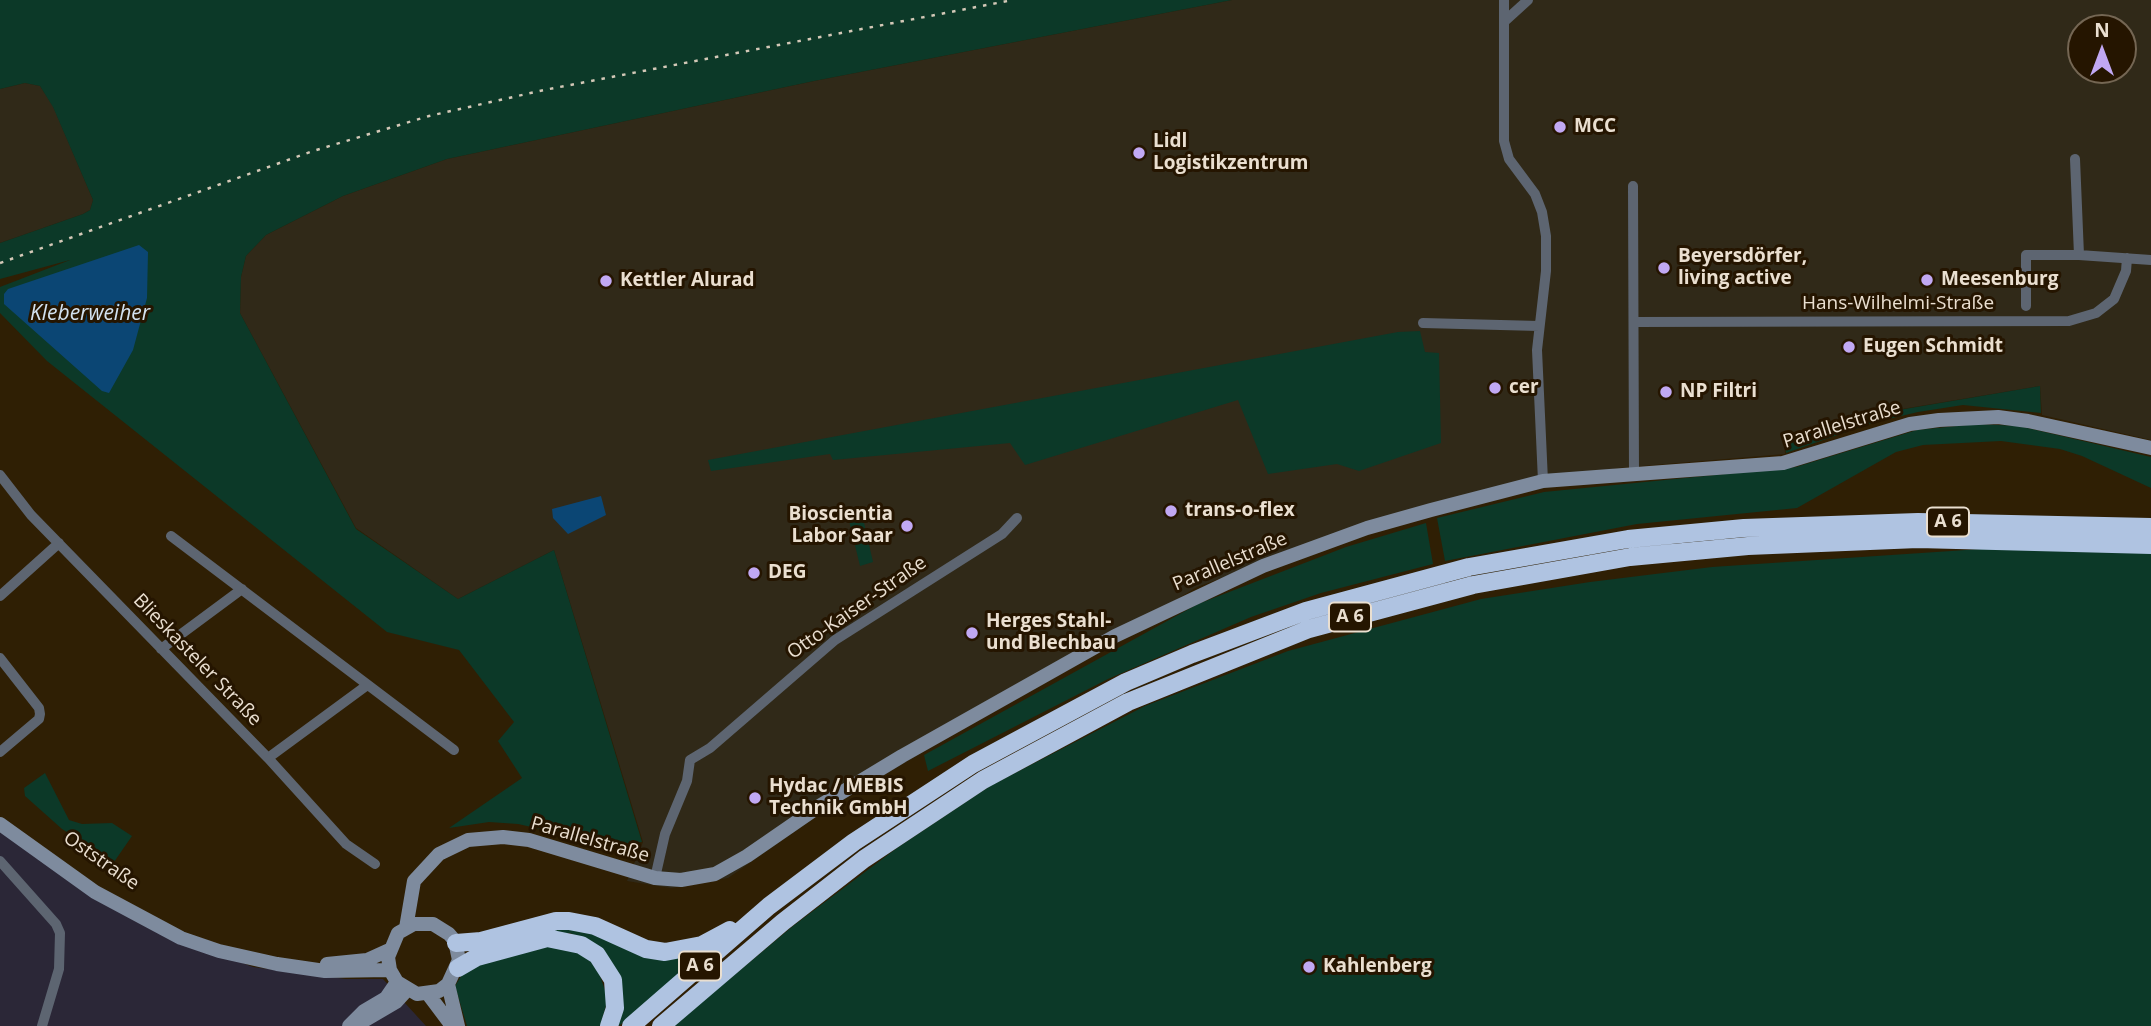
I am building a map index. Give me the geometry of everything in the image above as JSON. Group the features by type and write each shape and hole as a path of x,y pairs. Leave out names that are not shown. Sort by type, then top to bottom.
{"highway":[{"name":"A 6","path":"631,1026 769,906 910,803 993,752 1091,699 1192,653 1306,611 1469,567 1628,539 1744,528 1946,522 2151,527"},
{"name":"A 6","path":"661,1026 783,922 864,859 983,780 1128,702 1310,629 1473,585 1630,557 1748,546 1919,539 2151,545"},
{"path":"456,943 481,941 545,924 569,921 596,926 646,949 684,950 722,935 769,906"},
{"path":"458,968 477,957 547,938 581,945 597,955 613,981 615,1008 609,1026"}],"street":[{"path":"1504,0 1504,141 1509,159 1535,194 1542,212 1546,236 1546,271 1539,326 1543,481"},
{"path":"1506,20 1528,0"},
{"path":"2075,159 2079,255"},
{"path":"1633,186 1634,475"},
{"path":"2025,306 2026,255 2079,255 2151,260"},
{"name":"Hans-Wilhelmi-Straße","path":"1634,322 2069,321 2096,313 2114,299 2126,271 2127,258"},
{"path":"1423,323 1539,326"},
{"name":"Parallelstraße","path":"406,928 414,881 431,862 452,846 468,840 503,837 548,845 621,870 655,878 681,880 715,874 821,805 1002,696 1188,599 1263,566 1367,528 1543,481 1783,463 1910,424 1967,418 2028,421 2151,448"},
{"name":"Blieskasteler Straße","path":"0,474 31,515 268,758 346,844 375,863"},
{"name":"Otto-Kaiser-Straße","path":"655,878 665,834 687,781 690,760 710,748 835,640 1002,534 1017,518"},
{"path":"171,536 454,750"},
{"path":"0,596 59,543"},
{"path":"161,649 242,590"},
{"path":"0,659 39,708 40,713 39,719 0,752"},
{"path":"268,758 366,686"},
{"name":"Oststraße","path":"0,813 100,886 181,938"},
{"name":"Oststraße","path":"0,824 95,892 181,938 248,959 398,981"},
{"path":"0,861 56,924 60,933 59,969 43,1015 42,1026"},
{"path":"424,923 418,905 419,891 431,862"},
{"path":"355,1026 396,1002 398,981 389,950 398,933 424,923 442,928 456,943 458,968 448,984 428,994"},
{"name":"Oststraße","path":"305,968 367,960 389,950"},
{"path":"398,981 428,994 452,1026"},
{"path":"349,1026 364,1011 386,998 398,981"},
{"path":"448,984 458,1026"}],"shaded area":[{"path":"1232,0 2151,0 2151,440 2042,415 2040,386 1830,421 1784,439 1785,454 1618,468 1544,482 1370,524 1197,587 823,812 728,878 671,888 627,881 643,842 554,550 458,599 356,528 240,313 241,277 246,256 266,235 343,196 447,159 814,81"},
{"path":"25,83 40,86 53,106 93,200 90,210 83,214 0,243 0,89"},
{"path":"0,830 135,921 253,967 346,979 383,979 426,1026 0,1026"}],"green space":[{"path":"0,0 1232,0 814,81 447,159 343,196 266,235 246,256 241,277 240,313 356,529 458,599 554,550 642,842 613,845 518,824 489,822 449,828 522,778 498,741 514,722 459,650 387,632 47,361 0,313 0,287 70,260 0,279 0,243 83,214 90,210 93,200 53,107 40,86 25,83 0,89"},
{"path":"1420,331 1425,352 1439,353 1441,443 1359,471 1337,464 1268,474 1238,400 1025,465 1010,443 833,460 830,454 711,471 708,460 1398,332"},
{"path":"2040,386 2041,413 1963,405 1918,412 1872,423 1786,453 1784,440 1828,422"},
{"path":"1977,424 2019,426 2151,457 2151,488 2082,456 2060,449 2001,441 1923,445 1896,452 1797,508 1637,524 1445,561 1437,518 1544,492 1796,467 1917,430"},
{"path":"847,512 862,514 873,562 860,566"},
{"path":"1426,523 1433,564 1321,593 1251,617 1108,679 928,771 924,755 1198,604 1346,547"},
{"path":"1996,548 2151,550 2151,1026 673,1026 793,926 897,848 990,786 1145,706 1288,651 1481,599 1590,582 1712,567"},
{"path":"45,773 69,820 82,824 112,823 132,836 114,862 62,829 25,796 24,788"},
{"path":"570,926 698,952 701,957 619,1026 616,1021 622,998 587,941 570,933 532,933"},
{"path":"551,943 566,945 596,964 608,999 600,1026 467,1026 455,986 465,970 480,960"}],"water":[{"name":"Kleberweiher","path":"139,245 148,252 147,298 133,350 109,393 102,391 4,304 4,294 8,289"},
{"path":"601,496 606,515 568,534 553,518 552,509"}],"railway":[{"path":"0,263 313,151 429,116 544,90 1013,0"}],"place":[{"name":"MCC","path":"1560,127"},
{"name":"Lidl Logistikzentrum","path":"1139,153"},
{"name":"Beyersdörfer, living active","path":"1664,268"},
{"name":"Meesenburg","path":"1927,280"},
{"name":"Kettler Alurad","path":"606,281"},
{"name":"Eugen Schmidt","path":"1849,347"},
{"name":"cer","path":"1495,388"},
{"name":"NP Filtri","path":"1666,392"},
{"name":"trans-o-flex","path":"1171,511"},
{"name":"Bioscientia Labor Saar","path":"907,526"},
{"name":"DEG","path":"754,573"},
{"name":"Herges Stahl- und Blechbau","path":"972,633"},
{"name":"Hydac / MEBIS Technik GmbH","path":"755,798"},
{"name":"Kahlenberg","path":"1309,967"}]}
